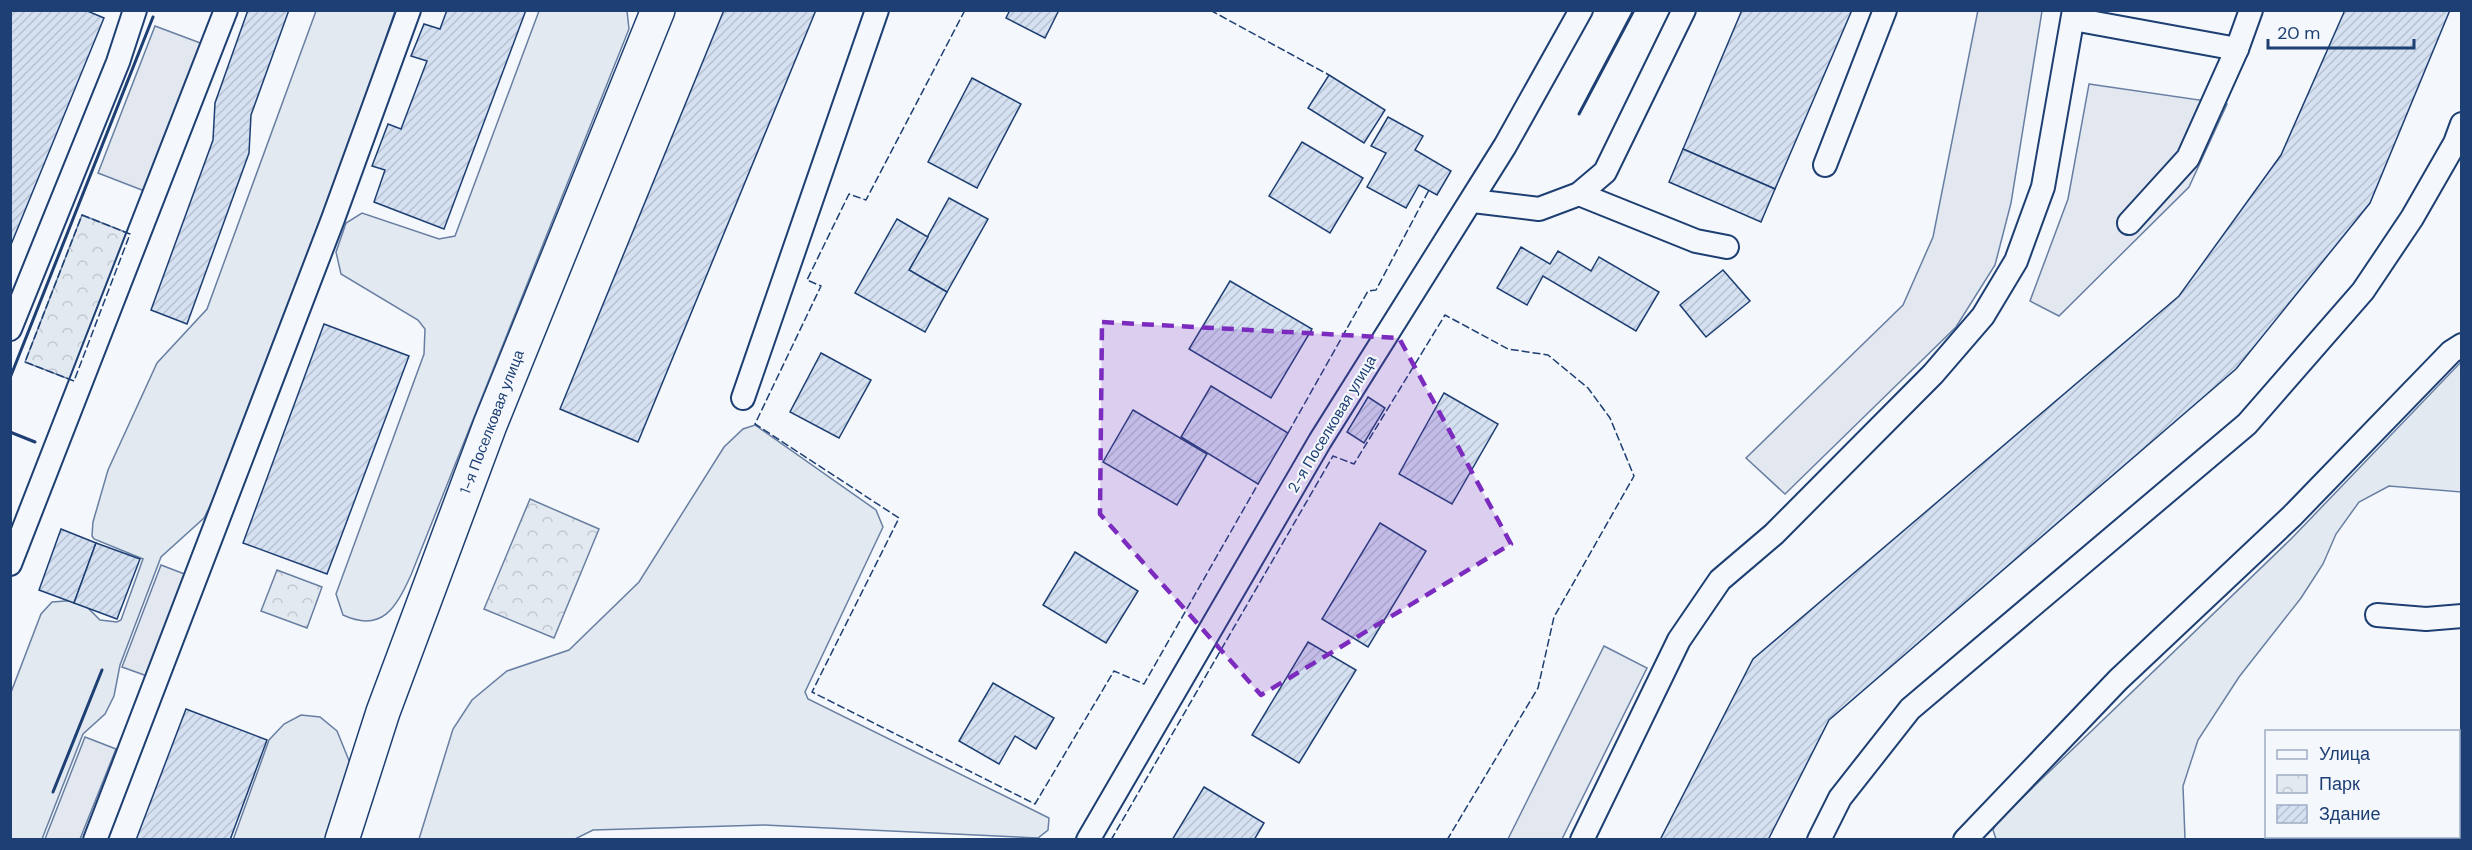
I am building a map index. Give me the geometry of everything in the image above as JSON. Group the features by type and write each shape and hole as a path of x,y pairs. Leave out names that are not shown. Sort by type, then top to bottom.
{"street":[{"name":"1-я Поселковая улица","path":"342,840 383,712 490,424 652,16"}],"lane":[{"path":"10,329 118,62 135,10"},
{"path":"10,564 226,10"},
{"path":"95,840 333,219 409,10"},
{"path":"743,398 877,10"},
{"name":"2-я Поселковая улица","path":"1088,840 1320,441 1430,264 1473,201 1581,10"},
{"path":"1473,201 1539,209 1579,194 1605,172 1684,10"},
{"path":"1825,165 1885,10"},
{"path":"2129,223 2188,158 2237,49 2251,10"},
{"path":"1582,840 1679,640 1720,580 1782,526 1933,374 1983,316 2016,261 2043,187 2073,15 2237,49"},
{"path":"1819,840 1840,798 1910,709 2247,424 2363,291 2412,218 2455,143 2462,124"},
{"path":"1579,194 1696,241 1727,247"},
{"path":"1965,840 2118,680 2292,516 2462,345"},
{"path":"2377,615 2426,619 2462,616"}],"highlighted area":[{"path":"1102,322 1399,338 1511,544 1261,695 1100,514"}],"green space":[{"path":"316,11 395,11 354,130 218,490 204,518 161,557 120,665 114,696 105,714 83,734 42,839 11,839 10,695 41,614 52,602 80,600 100,620 117,622 121,620 143,559 94,539 92,536 93,522 108,470 157,363 207,309"},
{"path":"539,11 627,11 629,29 411,575 400,598 386,614 378,619 357,620 343,615 336,594 424,354 425,329 418,320 341,274 336,252 346,223 362,213 439,239 455,236"},
{"path":"82,215 130,234 74,381 25,362"},
{"path":"2461,362 2461,492 2389,486 2359,502 2336,534 2323,564 2301,598 2239,677 2198,740 2183,786 2185,839 1996,839 1993,830 1998,821 2291,539"},
{"path":"755,425 876,510 883,527 805,692 808,699 1049,818 1048,830 1038,838 764,825 593,830 573,840 419,839 453,729 472,700 507,671 569,650 639,582 724,447 743,429"},
{"path":"530,499 599,529 554,638 484,609"},
{"path":"277,570 322,587 307,628 261,611"},
{"path":"301,715 320,717 337,731 350,763 327,839 233,840 269,740 284,724"}],"shaded area":[{"path":"1978,10 2042,11 2011,203 1995,265 1956,327 1785,494 1746,458 1903,305 1933,237"},
{"path":"155,26 203,44 147,192 98,173"},
{"path":"2089,84 2227,104 2189,187 2059,316 2030,301 2068,199"},
{"path":"161,565 187,575 147,676 122,667"},
{"path":"1604,646 1647,668 1562,839 1508,839"},
{"path":"85,737 116,749 80,839 45,839"}],"building":[{"path":"10,10 85,10 104,18 10,247"},
{"path":"248,10 289,10 251,115 249,153 187,324 151,310 213,140 215,103"},
{"path":"447,10 526,10 444,229 374,202 385,170 372,166 388,124 401,129 427,61 411,56 424,24 440,29"},
{"path":"724,10 816,10 638,442 560,409"},
{"path":"1010,10 1059,10 1045,38 1006,18"},
{"path":"1742,10 1852,10 1775,189 1683,149"},
{"path":"2345,10 2450,10 2370,203 2236,369 1829,720 1768,840 1660,840 1753,659 2179,296 2281,155"},
{"path":"1329,75 1385,110 1364,143 1308,108"},
{"path":"972,78 1021,104 977,188 928,162"},
{"path":"1388,117 1423,136 1415,150 1451,171 1437,195 1419,185 1406,208 1367,187 1386,153 1371,146"},
{"path":"1302,142 1363,178 1330,233 1269,196"},
{"path":"1683,149 1775,189 1761,222 1669,182"},
{"path":"949,198 988,219 947,292 909,270"},
{"path":"897,219 928,237 909,270 947,292 925,332 855,293"},
{"path":"1521,247 1550,264 1558,251 1591,271 1599,257 1659,292 1636,331 1543,276 1527,305 1497,288"},
{"path":"1723,270 1750,301 1706,337 1680,305"},
{"path":"1230,281 1312,329 1271,398 1189,349"},
{"path":"324,324 409,356 327,574 243,543"},
{"path":"821,353 871,380 839,438 790,412"},
{"path":"1211,386 1288,433 1258,484 1181,437"},
{"path":"1444,393 1498,424 1452,504 1399,474"},
{"path":"1368,397 1385,408 1364,443 1347,432"},
{"path":"1133,410 1207,454 1177,505 1103,462"},
{"path":"1380,523 1426,551 1368,647 1322,619"},
{"path":"61,529 96,543 74,603 39,590"},
{"path":"96,543 140,559 117,619 74,603"},
{"path":"1075,552 1138,591 1106,643 1043,605"},
{"path":"1308,642 1356,670 1299,763 1252,735"},
{"path":"993,683 1054,718 1036,749 1015,736 999,764 959,741"},
{"path":"186,709 267,740 230,840 136,840"},
{"path":"1204,787 1264,823 1254,840 1172,840"}],"fence":[{"path":"965,10 866,200 849,194 807,280 821,286 755,424 899,518 812,692 1035,804 1114,671 1144,684 1258,484"},
{"path":"1210,10 1329,75"},
{"path":"1288,433 1368,291 1376,290 1429,190"},
{"path":"82,215 130,234 74,381 25,362 82,215"},
{"path":"1111,840 1333,456 1354,464 1445,315 1508,349 1548,355 1588,388 1610,418 1634,476 1554,617 1538,688 1447,840"}],"wall":[{"path":"1579,114 1634,10"},
{"path":"10,378 153,17"},
{"path":"10,432 35,442"},
{"path":"53,792 102,670"}]}
